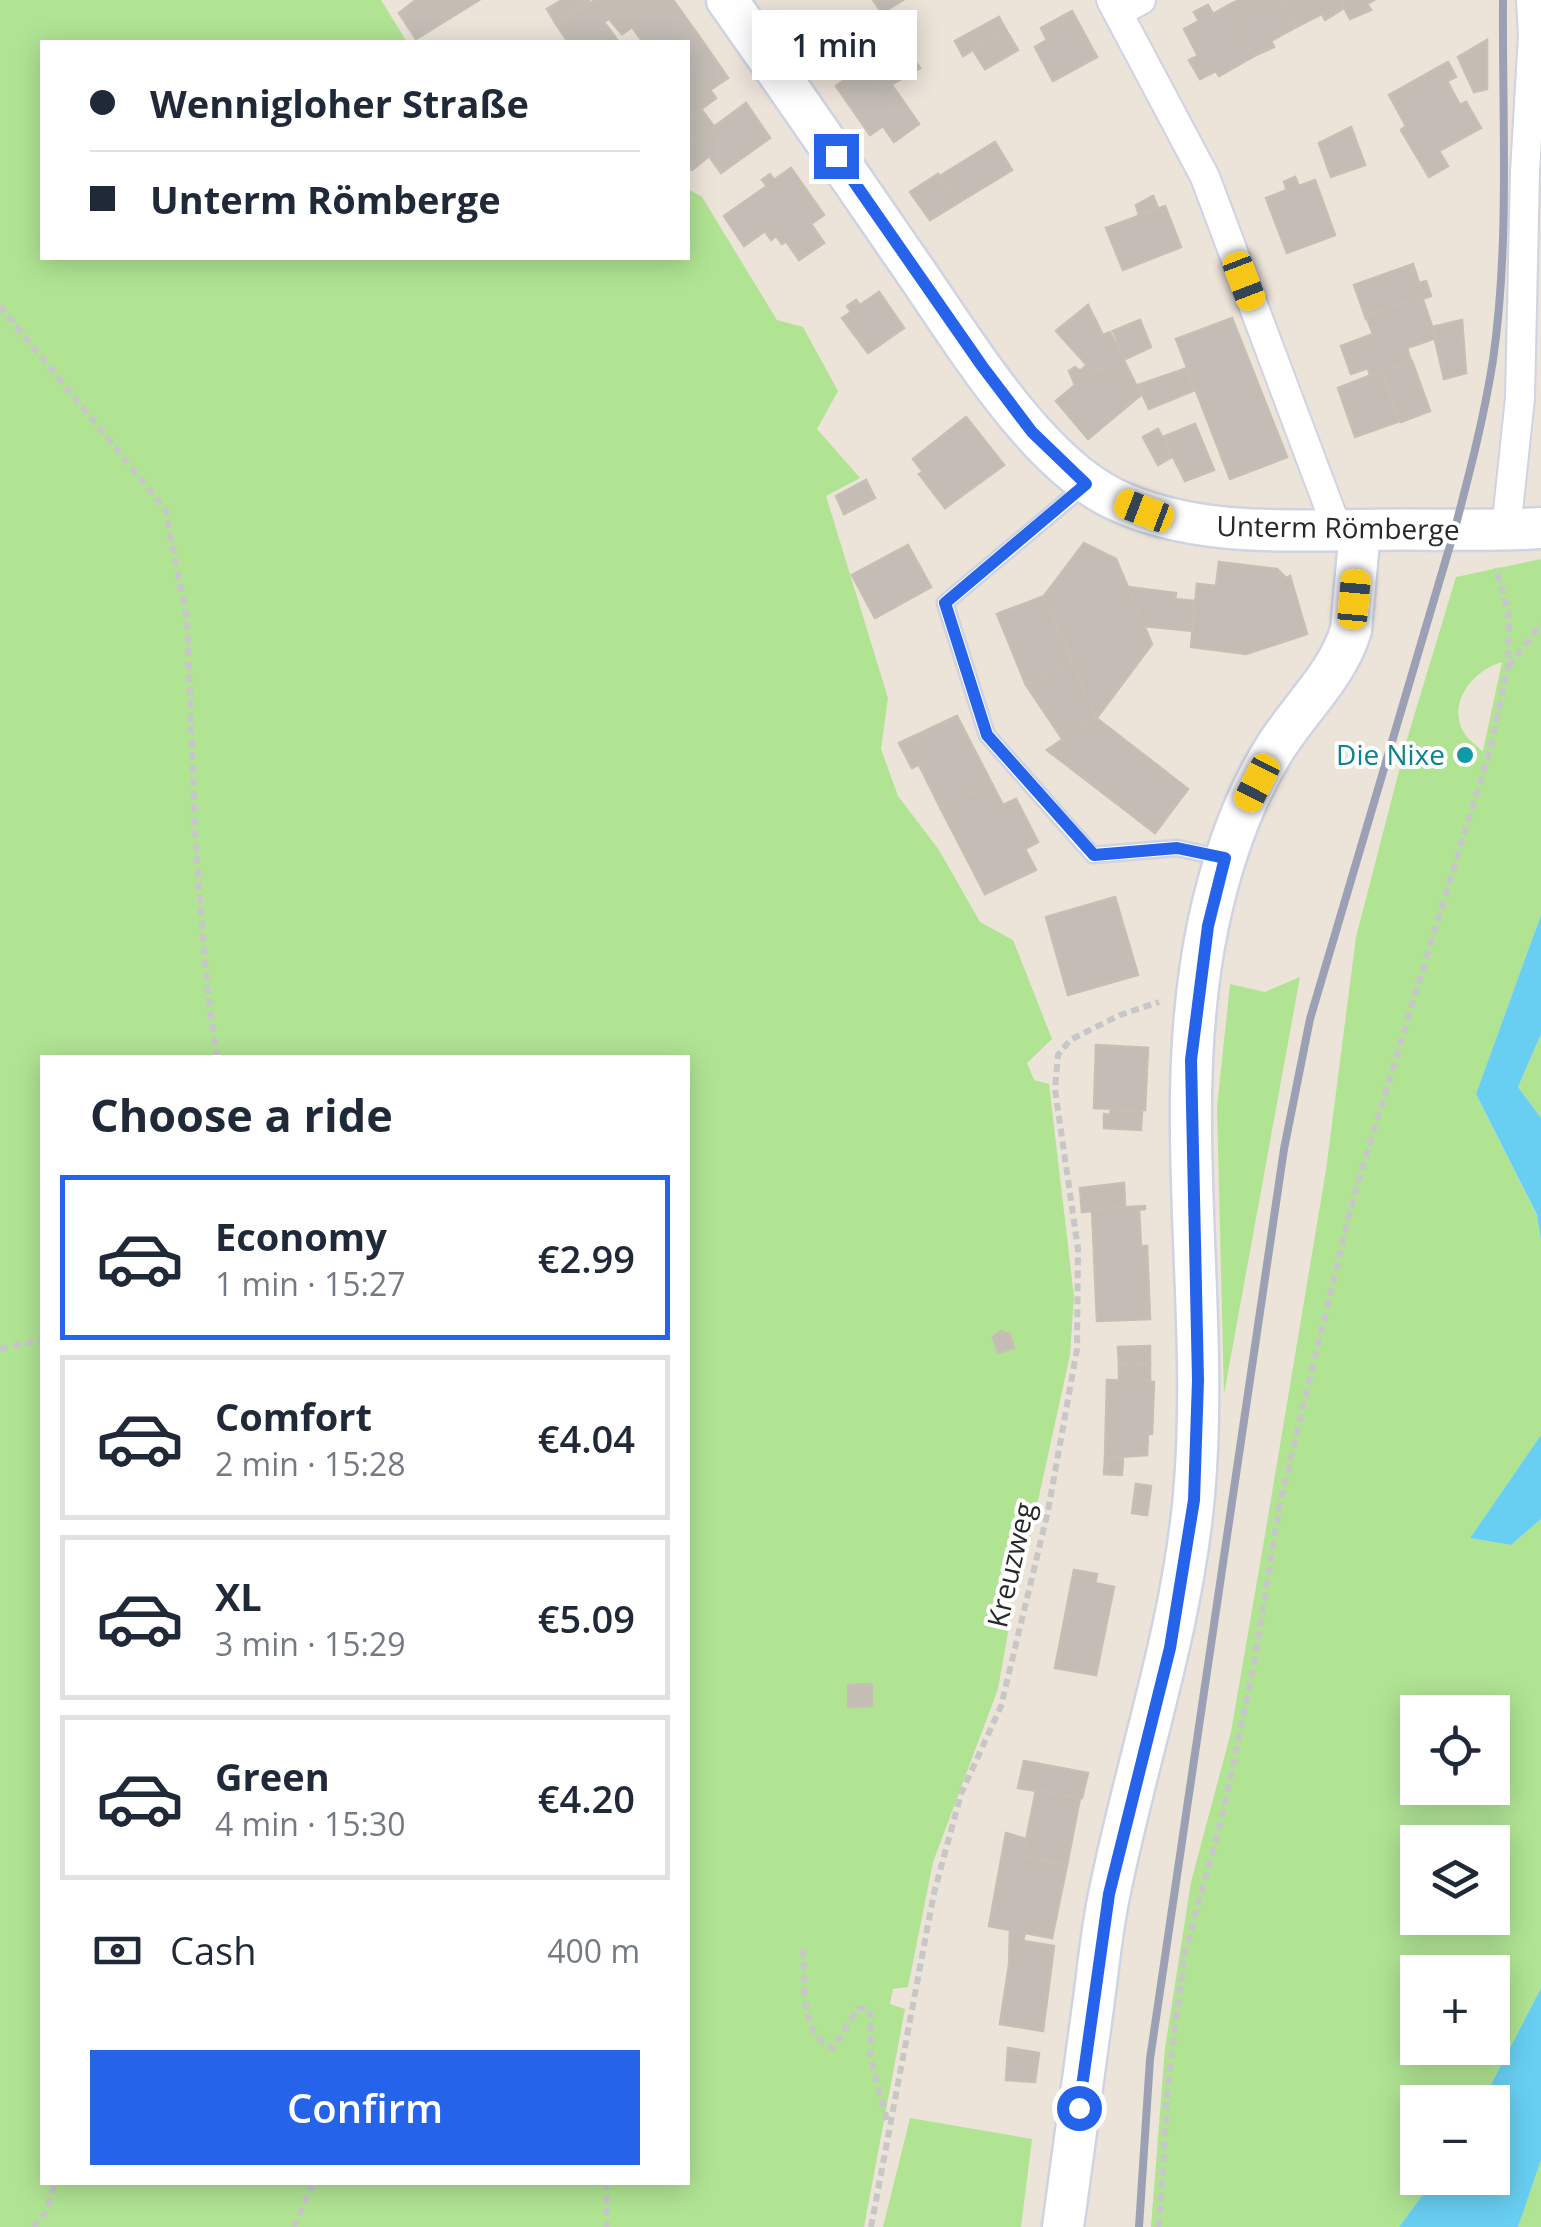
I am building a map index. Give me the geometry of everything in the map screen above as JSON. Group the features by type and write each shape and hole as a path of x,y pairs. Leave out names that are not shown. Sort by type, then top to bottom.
{"main road":[{"name":"Unterm Römberge","path":"727,0 982,366 1032,432 1086,484 1130,506 1187,523 1261,530 1510,529"},
{"path":"1063,2227 1109,1894 1170,1648 1194,1500 1198,1380 1191,1060 1208,926 1239,818 1275,748 1339,662 1346,646 1353,614 1349,530"}],"street":[{"path":"1510,529 1520,398 1525,172 1533,35 1530,0"},
{"path":"1123,4 1205,176 1349,530"}],"lane":[{"path":"1086,484 945,603 987,735 1094,855 1177,848 1225,858"}],"path":[{"path":"0,306 165,510 187,619 196,851 207,986 218,1055"},
{"path":"1158,2227 1169,2074 1185,1952 1223,1814 1280,1504 1353,1199 1490,749 1508,667 1510,529"},
{"path":"1508,667 1541,624"},
{"name":"Kreuzweg","path":"871,2227 934,1892 961,1794 1001,1706 1048,1511 1077,1349 1078,1249 1055,1088 1058,1056 1070,1040 1120,1015 1198,988"},
{"path":"0,1349 40,1340"},
{"path":"803,1949 810,2030 820,2044 832,2048 858,2008 867,2008 871,2016 870,2055 889,2126"},
{"path":"33,2227 46,2212 53,2185"},
{"path":"294,2227 313,2185"},
{"path":"606,2185 607,2227"}],"green space":[{"path":"0,0 381,0 406,40 40,40 40,260 690,260 690,190 702,197 777,320 803,327 838,391 817,429 860,478 826,496 888,698 881,749 898,796 939,850 980,922 1013,940 1052,1039 1027,1063 1034,1080 1049,1084 1074,1297 1070,1355 1017,1596 1003,1598 997,1606 999,1615 1010,1621 998,1689 933,1862 908,1987 893,1989 890,2004 905,2009 864,2227 0,2227"},
{"path":"1541,559 1541,915 1476,1094 1537,1216 1541,1241 1541,1435 1470,1538 1511,1545 1541,1519 1541,1988 1510,2048 1510,1955 1400,1955 1400,2065 1501,2065 1491,2085 1400,2085 1400,2195 1423,2195 1399,2227 1151,2227 1165,2048 1191,1882 1231,1732 1326,1170 1356,937 1408,736 1456,577","holes":["1502,662 1483,751 1482,751 1464,733 1458,710 1473,680"]},
{"path":"1300,977 1224,1394 1217,1107 1230,984 1265,992"},
{"path":"1541,1034 1541,1118 1518,1087"},
{"path":"910,2118 1032,2139 1021,2227 883,2227"},
{"path":"1541,2160 1541,2227 1518,2227 1539,2165"}],"water":[{"path":"1541,915 1541,1034 1518,1087 1541,1118 1541,1241 1537,1215 1476,1094"},
{"path":"1541,1435 1541,1519 1511,1545 1470,1538"},
{"path":"1541,1988 1541,2160 1518,2227 1399,2227 1423,2195 1510,2195 1510,2085 1491,2085 1501,2065 1510,2065 1510,2048"}],"building":[{"path":"416,0 479,0 416,39 399,13"},
{"path":"562,0 589,1 556,24 547,9"},
{"path":"595,0 673,0 696,32 684,40 642,40 632,27 622,34 609,19 604,22 617,40 567,40 556,24"},
{"path":"873,0 903,0 882,13"},
{"path":"1239,0 1282,0 1296,27 1271,41 1274,47 1254,56 1227,6"},
{"path":"1282,0 1340,0 1344,8 1325,20 1322,14 1296,27"},
{"path":"1340,0 1374,0 1367,4 1371,10 1350,19"},
{"path":"1208,5 1213,14 1227,6 1254,56 1219,76 1216,71 1200,79 1189,60 1198,56 1184,29 1199,21 1194,12"},
{"path":"1072,11 1097,57 1053,81 1035,47 1047,40 1041,28"},
{"path":"999,17 1006,30 963,56 955,41"},
{"path":"1006,30 1018,50 985,69 973,50"},
{"path":"696,32 728,78 710,90 716,98 690,118 690,40 684,40"},
{"path":"900,40 920,68 882,90 867,62"},
{"path":"1487,40 1487,89 1474,92 1458,57"},
{"path":"1448,62 1456,77 1447,81 1460,105 1466,102 1481,128 1439,151 1448,166 1429,177 1401,130 1406,126 1389,95"},
{"path":"867,63 882,90 891,84 919,124 894,142 883,126 870,135 836,86"},
{"path":"746,103 770,138 721,173 709,156 692,170 690,145"},
{"path":"701,109 715,128 690,145 690,117"},
{"path":"1351,127 1365,165 1331,177 1319,143"},
{"path":"995,142 1012,170 956,204 940,176"},
{"path":"791,168 824,215 811,224 824,243 799,260 786,241 782,244 776,236 771,240 765,231 744,246 724,216 767,186 762,180 770,174 774,180"},
{"path":"938,174 956,204 930,220 910,192"},
{"path":"1295,177 1299,186 1315,180 1335,235 1287,253 1266,198 1287,190 1284,182"},
{"path":"1153,196 1158,208 1139,215 1136,205"},
{"path":"1165,206 1181,247 1123,270 1106,228"},
{"path":"1413,264 1419,283 1426,281 1431,296 1366,319 1354,285"},
{"path":"879,292 904,328 868,353 842,318 851,312 847,306 856,300 860,305"},
{"path":"1422,297 1436,338 1407,348 1411,361 1370,376 1368,368 1351,374 1341,346 1373,334 1366,316"},
{"path":"1088,305 1103,335 1110,332 1141,395 1131,403 1101,367 1095,374 1056,331"},
{"path":"1232,318 1287,457 1230,479 1176,339"},
{"path":"1140,320 1151,347 1125,359 1113,331"},
{"path":"1462,320 1466,373 1444,379 1432,327"},
{"path":"1412,361 1430,411 1401,422 1382,370"},
{"path":"1088,364 1095,374 1101,367 1131,403 1088,439 1056,401 1075,385 1069,371 1075,367 1080,371"},
{"path":"1187,368 1195,390 1149,409 1138,385"},
{"path":"1382,371 1400,421 1355,437 1338,388"},
{"path":"966,417 1004,465 945,508 919,474 923,472 913,459"},
{"path":"1195,424 1214,470 1185,481 1163,437"},
{"path":"1158,429 1172,457 1158,465 1143,437"},
{"path":"866,480 875,498 844,514 836,496"},
{"path":"1084,543 1116,559 1152,644 1096,719 1044,596"},
{"path":"908,545 931,587 875,618 852,575"},
{"path":"1219,562 1277,569 1286,578 1290,576 1307,634 1246,654 1191,647 1197,584 1216,586"},
{"path":"1128,587 1176,593 1175,599 1195,601 1192,631 1144,626"},
{"path":"1044,596 1072,662 1026,685 997,614"},
{"path":"1072,662 1095,717 1063,740 1026,685"},
{"path":"957,716 992,784 941,809 919,765 926,761 914,736"},
{"path":"1095,717 1188,789 1155,833 1047,750"},
{"path":"914,736 926,761 912,768 899,743"},
{"path":"992,784 1003,805 1016,799 1038,842 1025,849 1036,870 985,894 941,809"},
{"path":"1115,897 1138,975 1068,995 1046,917"},
{"path":"1096,1045 1148,1048 1145,1110 1094,1108"},
{"path":"1111,1109 1142,1111 1141,1130 1104,1128 1104,1114 1110,1115"},
{"path":"1124,1183 1125,1207 1082,1212 1080,1188"},
{"path":"1145,1206 1139,1210 1141,1246 1147,1246 1150,1319 1097,1321 1092,1209"},
{"path":"1001,1331 1010,1334 1014,1348 998,1353 993,1337"},
{"path":"1150,1346 1150,1364 1119,1365 1118,1347"},
{"path":"1150,1364 1150,1381 1119,1381 1119,1365"},
{"path":"1107,1380 1154,1382 1147,1455 1105,1458"},
{"path":"1105,1458 1123,1458 1122,1475 1104,1474"},
{"path":"1136,1484 1151,1486 1147,1515 1132,1513"},
{"path":"1074,1570 1097,1574 1095,1583 1114,1587 1096,1675 1055,1668"},
{"path":"872,1684 872,1706 848,1707 848,1685"},
{"path":"1024,1761 1088,1773 1082,1798 1018,1788"},
{"path":"1036,1790 1080,1798 1067,1865 1023,1856"},
{"path":"1006,1833 1026,1839 1023,1856 1067,1865 1052,1938 1025,1933 1023,1941 1054,1946 1043,2031 1000,2024 1010,1930 989,1926"},
{"path":"1008,2048 1039,2053 1035,2082 1006,2080"}],"railway":[{"path":"1139,2227 1150,2059 1284,1149 1310,1019 1454,532 1493,360 1502,271 1503,0"}],"place":[{"name":"Die Nixe","path":"1465,755"}],"route":[{"path":"836,156 1032,432 1086,484 945,603 987,735 1094,855 1177,848 1225,858 1208,926 1191,1060 1198,1380 1194,1500 1170,1648 1109,1894 1079,2108"}]}
